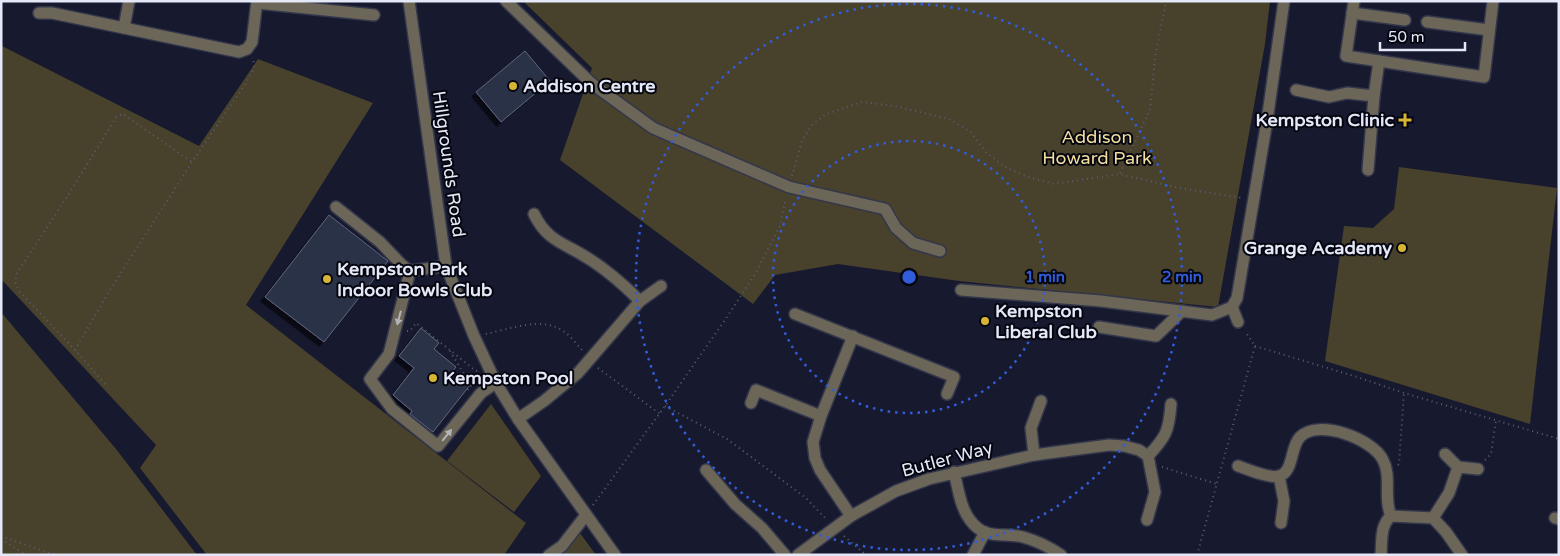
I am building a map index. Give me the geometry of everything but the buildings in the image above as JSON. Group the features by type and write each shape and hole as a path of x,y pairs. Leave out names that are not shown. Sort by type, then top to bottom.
{"street":[{"path":"124,28 129,1"},
{"name":"Hillgrounds Road","path":"409,1 446,266 474,336 496,383 518,419 615,555"},
{"path":"506,1 591,82 653,128 789,187 885,209 896,228 913,243 940,251"},
{"path":"961,290 1101,301 1212,315 1232,307 1237,298 1254,199 1284,1"},
{"path":"1354,1 1346,56 1484,77 1493,1"},
{"path":"39,13 52,7 124,28 239,52 247,49 252,42 257,2 374,15"},
{"path":"1352,13 1405,20"},
{"path":"1427,22 1489,30"},
{"path":"1368,170 1379,61"},
{"path":"1296,90 1329,97 1346,94 1374,96"},
{"path":"336,208 380,242 410,271"},
{"path":"534,214 545,232 556,241 586,257 613,277 640,301"},
{"path":"410,271 446,266"},
{"path":"410,271 389,354 370,379 392,409 438,446 481,393 496,383"},
{"path":"518,419 544,401 578,373 640,301 661,286"},
{"path":"1232,307 1238,322"},
{"path":"1099,327 1156,336 1182,311"},
{"path":"795,314 954,377 947,394"},
{"path":"851,516 820,470 815,458 813,442 821,416 853,336"},
{"path":"751,403 756,390 821,416"},
{"path":"1034,455 1031,428 1041,401"},
{"path":"1148,520 1155,492 1148,456 1163,440 1170,423 1171,404"},
{"path":"1238,466 1270,476 1279,476 1285,472 1290,464 1293,447 1300,437 1309,430 1320,428 1351,436 1367,443 1383,459 1387,471 1386,498 1391,516"},
{"name":"Butler Way","path":"798,555 851,516 896,491 928,479 1034,455 1109,445 1139,450 1148,456"},
{"path":"1445,454 1458,467 1478,469"},
{"path":"1434,518 1449,493 1458,467"},
{"path":"706,470 735,504 762,528 785,555"},
{"path":"954,472 969,519 976,526 985,532 1000,536 1020,536 1044,543 1061,555"},
{"path":"1279,476 1284,501 1281,523"},
{"path":"549,555 562,546 586,514"},
{"path":"1381,555 1383,527 1386,520 1391,516 1434,518 1462,555"},
{"path":"973,555 985,532"}],"path":[{"path":"1119,174 1150,110 1155,58 1166,1"},
{"path":"75,350 110,290 192,162 246,83 254,68 253,58 247,49"},
{"path":"586,514 660,414 727,317 768,251 780,226 802,141 812,125 826,114 862,102 894,106 949,120 970,132 986,152 1002,166 1025,176 1054,184 1119,174 1180,188 1254,199"},
{"path":"105,384 19,291 15,282 17,273 86,168 117,116 123,114 192,162"},
{"path":"1238,322 1255,346 1404,393 1559,438"},
{"path":"396,329 410,331 416,323 476,371 488,366"},
{"path":"474,336 535,324 552,325 564,332 598,368 660,414"},
{"path":"1197,555 1255,346"},
{"path":"450,350 471,386 465,393 474,401"},
{"path":"1387,471 1399,464 1404,393"},
{"path":"665,406 727,439 806,498 834,528 866,555"},
{"path":"1478,469 1491,454 1496,420"},
{"path":"1148,456 1156,465 1217,484"},
{"path":"1,538 26,555"},
{"path":"1,538 54,555"}],"green space":[{"name":"Addison Howard Park","path":"523,1 1270,1 1265,44 1218,307 959,281 838,264 775,275 753,304 560,160 592,68"},
{"path":"2,46 199,146 258,59 373,103 246,305 526,523 504,555 207,555 140,468 156,445 1,279"},
{"name":"Grange Academy","path":"1399,167 1557,188 1530,424 1325,361 1344,226 1373,228 1394,209"},
{"path":"1,312 116,449 197,555 1,555"},
{"path":"491,404 541,476 514,512 447,461"},
{"path":"577,529 596,555 562,555"}],"place":[{"name":"Addison Centre","path":"513,86"},
{"name":"Kempston Clinic","path":"1405,120"},
{"name":"Grange Academy","path":"1402,248"},
{"name":"Kempston Park Indoor Bowls Club","path":"327,279"},
{"name":"Kempston Liberal Club","path":"985,321"},
{"name":"Kempston Pool","path":"433,378"}]}
